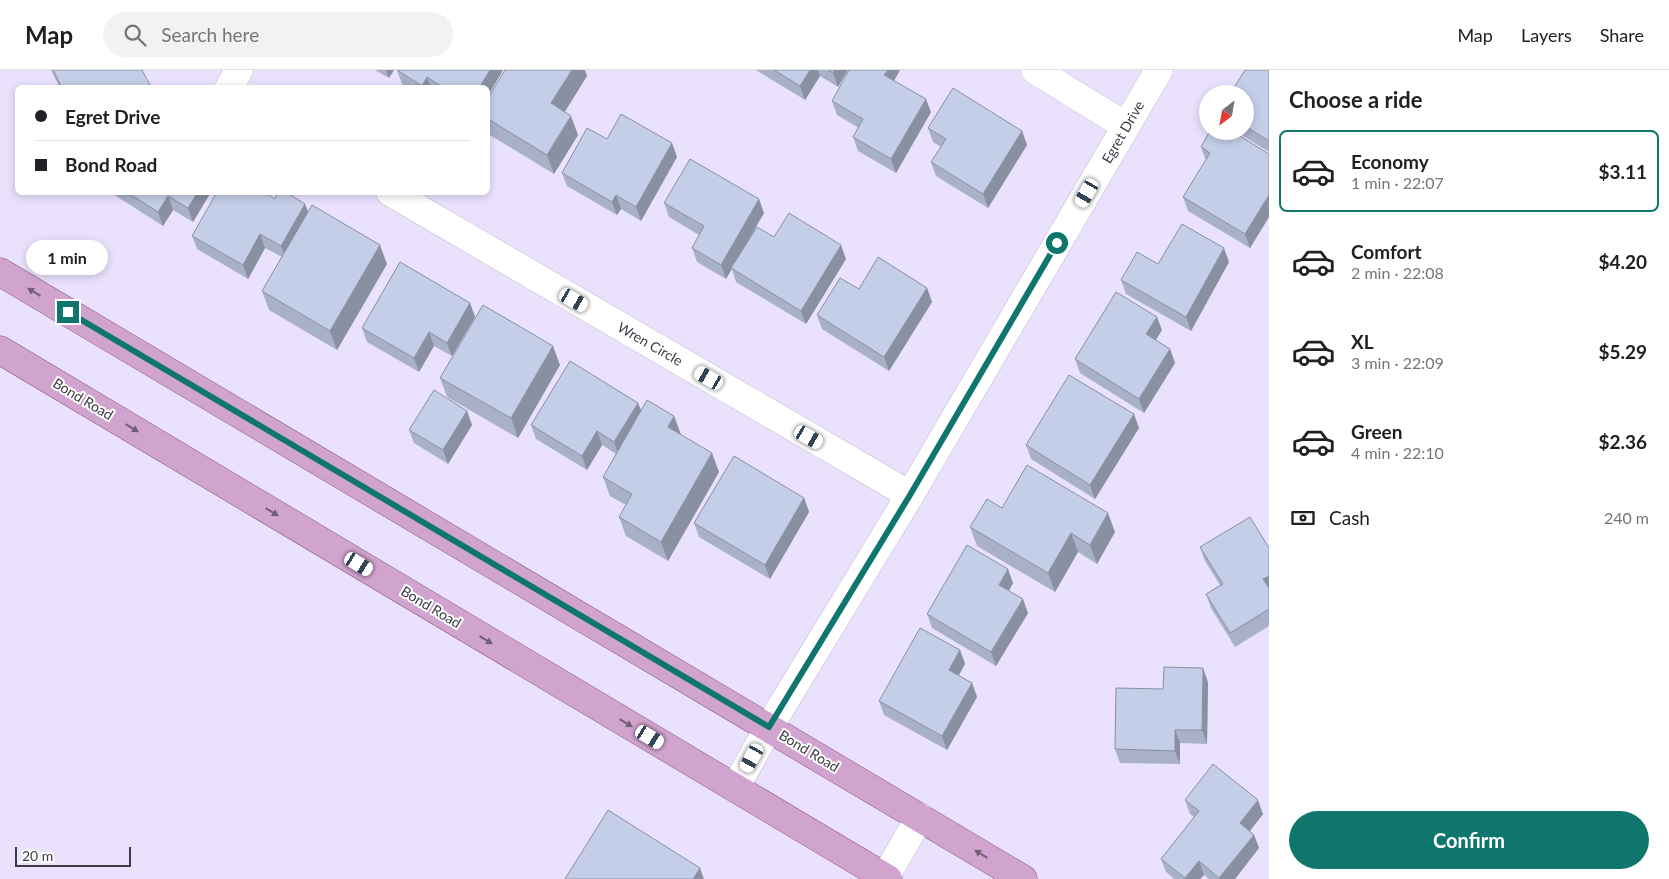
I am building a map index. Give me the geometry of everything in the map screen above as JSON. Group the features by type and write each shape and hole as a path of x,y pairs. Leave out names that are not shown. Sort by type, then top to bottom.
{"main road":[{"name":"Bond Road","path":"0,272 1023,879"},
{"name":"Bond Road","path":"0,350 886,878"}],"street":[{"path":"231,85 239,70"},
{"path":"1035,70 1126,126"},
{"name":"Egret Drive","path":"736,788 769,727 910,495 1159,70"},
{"name":"Wren Circle","path":"395,195 910,495"},
{"path":"886,878 920,817"}],"building":[{"path":"53,70 142,70 150,85 60,85"},
{"path":"397,70 490,70 481,85 439,85 427,77 423,85"},
{"path":"505,70 572,70 551,103 571,116 547,155 490,120 490,95"},
{"path":"774,70 810,70 800,86"},
{"path":"849,70 888,70 884,75 926,99 891,159 853,137 863,119 832,101"},
{"path":"1245,70 1269,70 1269,141 1254,132 1254,85 1236,85"},
{"path":"953,88 1022,131 983,194 931,162 946,139 928,128"},
{"path":"621,114 672,143 636,207 616,195 612,202 562,173 587,128 607,139"},
{"path":"1205,140 1246,140 1269,154 1269,195 1245,234 1183,197 1210,153 1201,147"},
{"path":"690,159 759,199 721,265 692,248 704,226 664,203"},
{"path":"132,195 196,195 188,208 168,196 158,212"},
{"path":"215,195 269,195 275,199 277,195 291,195 305,204 281,246 260,234 243,265 192,236"},
{"path":"312,205 380,245 330,331 262,291"},
{"path":"789,213 841,245 801,311 731,268 757,227 774,237"},
{"path":"1182,224 1224,248 1186,317 1121,280 1137,252 1158,264"},
{"path":"878,257 927,288 884,357 817,315 840,278 859,289"},
{"path":"400,262 470,303 447,343 429,332 414,358 362,328"},
{"path":"1116,292 1157,317 1146,334 1170,349 1139,399 1075,359"},
{"path":"483,305 553,346 511,418 440,378"},
{"path":"570,361 638,403 614,442 597,431 582,456 531,425"},
{"path":"1069,375 1134,414 1090,485 1026,445"},
{"path":"434,390 467,411 443,450 409,430"},
{"path":"647,400 674,416 668,427 712,453 661,542 619,517 632,494 603,477"},
{"path":"734,456 804,498 765,565 694,523"},
{"path":"1027,465 1108,513 1090,545 1071,533 1048,573 970,527 987,499 1002,508"},
{"path":"1250,517 1269,548 1269,576 1263,579 1269,588 1269,609 1230,633 1206,594 1223,584 1200,547"},
{"path":"967,545 1008,569 999,585 1023,599 991,652 927,614"},
{"path":"920,628 960,650 949,670 972,683 942,736 879,701"},
{"path":"1164,667 1203,668 1202,730 1175,730 1175,751 1115,749 1116,688 1163,689"},
{"path":"1213,764 1258,800 1240,823 1254,835 1219,878 1199,861 1185,878 1161,859 1199,811 1185,800"},
{"path":"608,810 700,868 693,879 565,879"}],"route":[{"path":"68,312 769,727 910,495 1057,243"}]}
